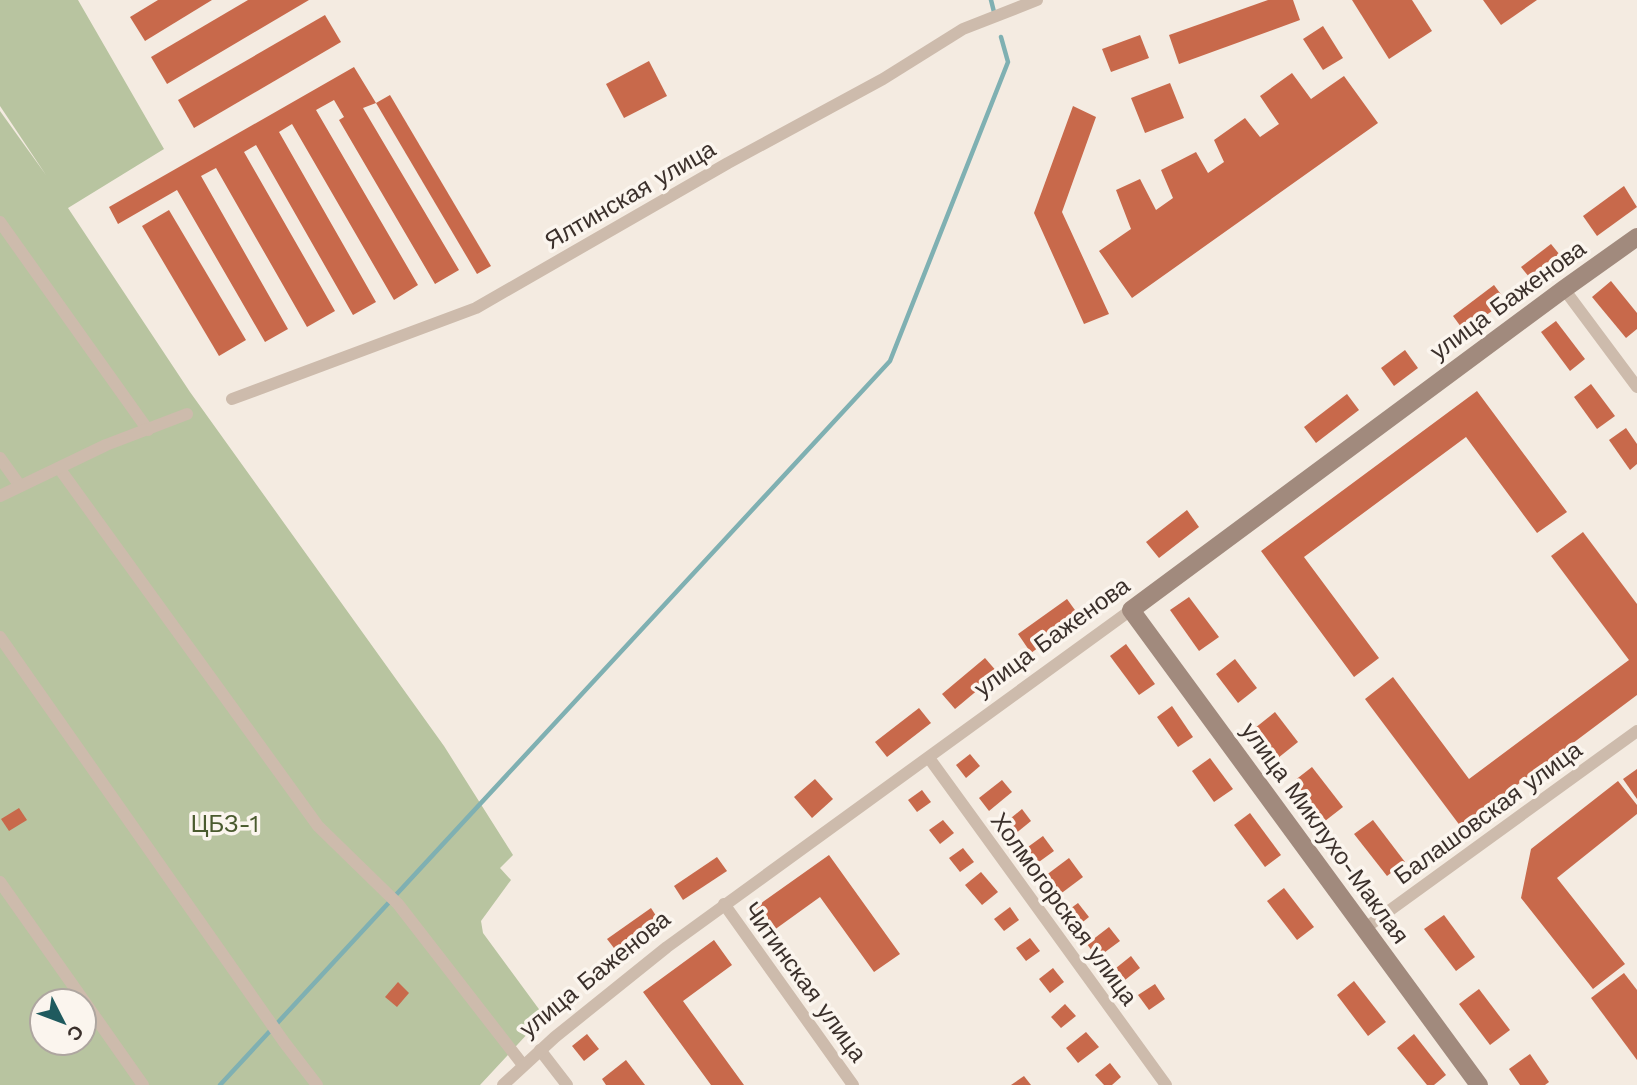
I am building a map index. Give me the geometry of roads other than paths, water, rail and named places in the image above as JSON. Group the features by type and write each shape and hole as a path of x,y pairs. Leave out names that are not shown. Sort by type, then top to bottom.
{"street":[{"name":"Ялтинская улица","path":"232,399 476,308 728,163 883,79 962,29 1037,0"},
{"path":"0,222 148,430"},
{"name":"улица Баженова","path":"503,1085 540,1049 724,904 929,758 1637,237"},
{"path":"1564,289 1637,387"},
{"path":"0,496 106,445 187,414"},
{"path":"0,458 20,486"},
{"path":"59,468 318,826 398,904 523,1065"},
{"name":"улица Миклухо-Маклая","path":"1131,610 1479,1085"},
{"path":"0,637 317,1085"},
{"name":"Балашовская улица","path":"1364,929 1637,731"},
{"name":"Холмогорская улица","path":"929,758 1165,1085"},
{"path":"0,882 74,987"},
{"name":"Читинская улица","path":"724,904 853,1085"},
{"path":"98,1021 143,1085"},
{"path":"540,1049 566,1085"}],"waterway":[{"path":"991,0 994,12"},
{"path":"220,1085 890,361 1008,62 1001,37"}],"park label":[{"name":"ЦБЗ-1","path":"225,824"}]}
